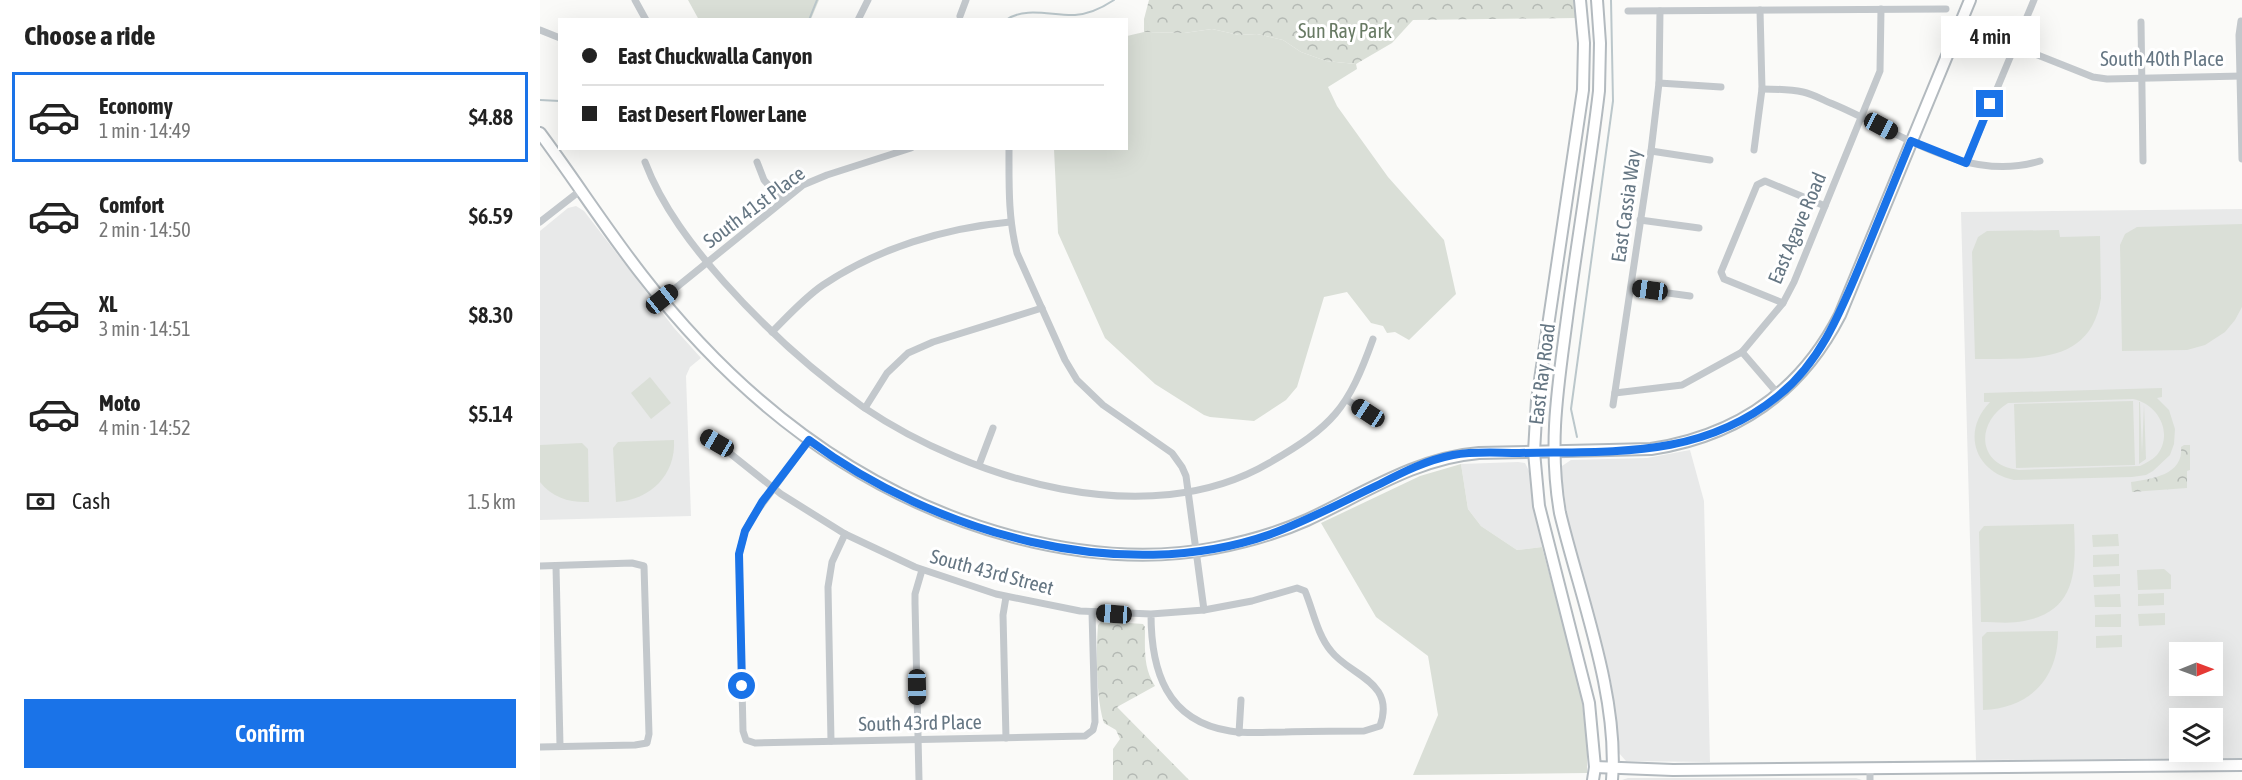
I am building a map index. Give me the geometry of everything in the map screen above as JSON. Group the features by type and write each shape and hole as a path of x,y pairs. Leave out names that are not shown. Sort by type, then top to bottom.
{"street":[{"path":"635,0 643,18"},
{"path":"859,18 868,0"},
{"path":"960,16 966,0"},
{"name":"East Ray Road","path":"1580,0 1584,43 1583,90 1537,400 1544,452 1555,482 1560,513 1608,700 1613,737 1612,780"},
{"name":"East Ray Road","path":"1593,780 1595,768 1589,703 1541,519 1544,452 1556,399 1599,91 1600,42 1597,0"},
{"path":"540,133 662,299 723,366 768,408 809,440 891,491 956,519 999,533 1044,545 1121,555 1196,552 1232,545 1304,521 1415,467 1437,459 1479,453 1651,450 1699,440 1735,424 1779,395 1808,366 1833,329 1970,0"},
{"path":"1966,163 2034,0"},
{"name":"East Agave Road","path":"1615,393 1682,385 1742,352 1783,303 1794,282 1880,71 1881,9"},
{"path":"1628,11 1946,9"},
{"path":"1754,150 1762,89 1760,10"},
{"name":"East Cassia Way","path":"1613,405 1651,151 1659,83 1660,11"},
{"path":"2241,21 2242,159"},
{"path":"2141,22 2143,160"},
{"path":"540,30 558,37"},
{"name":"South 40th Place","path":"2015,46 2093,77 2241,76"},
{"path":"1659,83 1721,87"},
{"path":"1762,89 1783,88 1805,92 1862,116 1911,141 1966,163 1983,166 2023,167 2040,161"},
{"name":"South 41st Place","path":"662,299 803,185 904,150"},
{"path":"1009,150 1010,222 1017,253 1065,360 1081,385 1103,405 1172,453 1182,467 1188,493 1204,610"},
{"path":"1651,151 1710,159"},
{"path":"645,162 667,205 707,262 772,332 820,375 865,408 917,438 980,465 1029,481 1086,492 1143,496 1188,493 1232,482 1276,459 1321,430 1347,400 1373,339"},
{"path":"757,162 764,180 782,201"},
{"path":"1783,303 1724,279 1721,272 1757,185 1765,182 1825,206"},
{"path":"540,222 581,190"},
{"path":"1640,220 1699,228"},
{"path":"772,332 822,286 867,260 901,246 961,228 1010,222"},
{"path":"1558,263 1574,265"},
{"path":"1631,288 1690,296"},
{"path":"865,408 887,373 908,353 933,342 1042,308"},
{"path":"1742,352 1779,395"},
{"path":"1347,400 1368,413"},
{"path":"980,465 993,428"},
{"name":"South 43rd Street","path":"705,436 773,488 845,534 922,570 1005,597 1092,612 1151,614 1204,610 1252,601 1297,588 1305,591 1321,635 1331,652 1368,680 1378,692 1382,714 1380,726 1364,730 1239,732"},
{"path":"773,488 809,440"},
{"name":"South 43rd Place","path":"773,488 745,531 739,554 743,731 746,740 755,743 1085,736 1093,730 1095,722 1092,612"},
{"path":"831,741 828,587 832,562 845,534"},
{"path":"540,566 632,563 644,566 648,711 647,743 540,747"},
{"path":"556,566 560,746"},
{"path":"919,780 915,603 922,570"},
{"path":"1005,597 1003,615 1006,738"},
{"path":"1151,614 1153,656 1164,686 1176,702 1190,715 1207,725 1239,732 1241,700"},
{"path":"1595,768 1870,774 2242,765"}],"shaded area":[{"path":"576,206 584,211 674,328 701,358 690,367 686,376 691,516 540,520 540,231 568,208"},
{"path":"2242,209 2242,758 2223,758 2223,708 2169,708 2169,759 1976,760 1961,212"},
{"path":"1690,450 1704,501 1710,762 1626,761 1619,753 1611,680 1568,520 1562,466 1571,460 1647,458"},
{"path":"1525,463 1529,471 1542,547 1517,550 1481,526 1468,509 1461,464"},
{"path":"1628,778 1856,778 1862,780 1622,780"}],"green space":[{"path":"688,0 819,0 811,18 698,18"},
{"name":"Sun Ray Park","path":"1149,0 1574,0 1576,18 1413,20 1392,43 1356,64 1326,61 1301,52 1283,40 1257,34 1239,35 1212,29 1184,33 1144,32 1144,19"},
{"path":"1212,29 1239,35 1257,34 1283,40 1301,52 1326,61 1356,64 1357,69 1328,87 1337,106 1388,177 1444,240 1456,294 1409,340 1395,332 1387,333 1383,326 1371,323 1347,292 1324,297 1297,387 1286,400 1254,421 1204,415 1155,384 1105,338 1058,233 1054,150 1128,150 1128,36 1144,32 1184,33"},
{"path":"2242,224 2242,307 2225,332 2205,345 2187,350 2122,351 2120,245 2125,234 2137,227"},
{"path":"2059,230 2060,237 2100,236 2101,298 2095,320 2084,336 2070,347 2054,354 2015,359 1975,359 1972,252 1978,237 1987,231"},
{"path":"650,377 671,403 651,419 631,393"},
{"path":"2162,388 2162,397 2157,398 2169,410 2175,429 2174,444 2170,455 2146,475 2014,480 1990,469 1976,449 1976,426 1990,402 1984,402 1984,393","holes":["2133,399 2150,407 2161,421 2164,438 2157,455 2140,466 2019,470 2005,467 1995,461 1988,452 1985,442 1990,421 1997,411 2008,403"]},
{"path":"2133,401 2135,465 2016,468 2014,404"},
{"path":"2139,402 2142,453 2144,404 2146,459 2139,464"},
{"path":"674,440 671,464 658,483 650,491 640,496 616,502 613,448 618,442"},
{"path":"582,443 588,449 589,502 575,502 556,496 540,482 540,445"},
{"path":"2190,445 2187,488 2132,492 2131,482 2156,477 2172,470 2181,456 2181,447"},
{"path":"1461,464 1468,509 1481,526 1517,550 1542,547 1580,688 1587,741 1587,773 1413,775 1438,715 1428,656 1376,617 1321,523 1420,476"},
{"path":"2074,524 2075,556 2070,585 2064,598 2055,608 2042,616 2024,621 1981,622 1979,532 1984,526"},
{"path":"2118,534 2119,546 2093,547 2092,535"},
{"path":"2119,554 2119,566 2093,567 2093,555"},
{"path":"2164,569 2171,575 2171,589 2138,590 2137,570"},
{"path":"2120,574 2120,586 2094,587 2093,575"},
{"path":"2164,593 2164,605 2138,606 2138,594"},
{"path":"2120,594 2121,607 2095,607 2094,595"},
{"path":"2165,613 2165,625 2139,626 2138,614"},
{"path":"2121,614 2121,627 2095,627 2095,615"},
{"path":"1102,621 1143,624 1145,627 1148,672 1155,686 1117,707 1189,780 1113,780 1113,749 1120,739 1116,730 1104,723 1099,701 1097,636 1098,625"},
{"path":"2058,631 2053,663 2047,676 2038,687 2028,697 2015,703 1983,710 1982,637 1987,632"},
{"path":"2122,635 2122,647 2096,648 2096,636"}],"waterway":[{"path":"810,18 817,0"},
{"path":"1010,18 1022,13 1080,14 1096,10 1114,0"},
{"path":"1577,437 1571,409 1613,101 1611,0"},
{"path":"540,100 558,101"}],"route":[{"path":"742,686 739,554 745,531 762,502 809,440 882,486 956,519 1044,545 1121,555 1196,552 1269,535 1304,521 1415,467 1455,455 1651,450 1699,440 1735,424 1767,404 1792,383 1816,356 1840,315 1911,141 1966,163 1990,104"}]}
